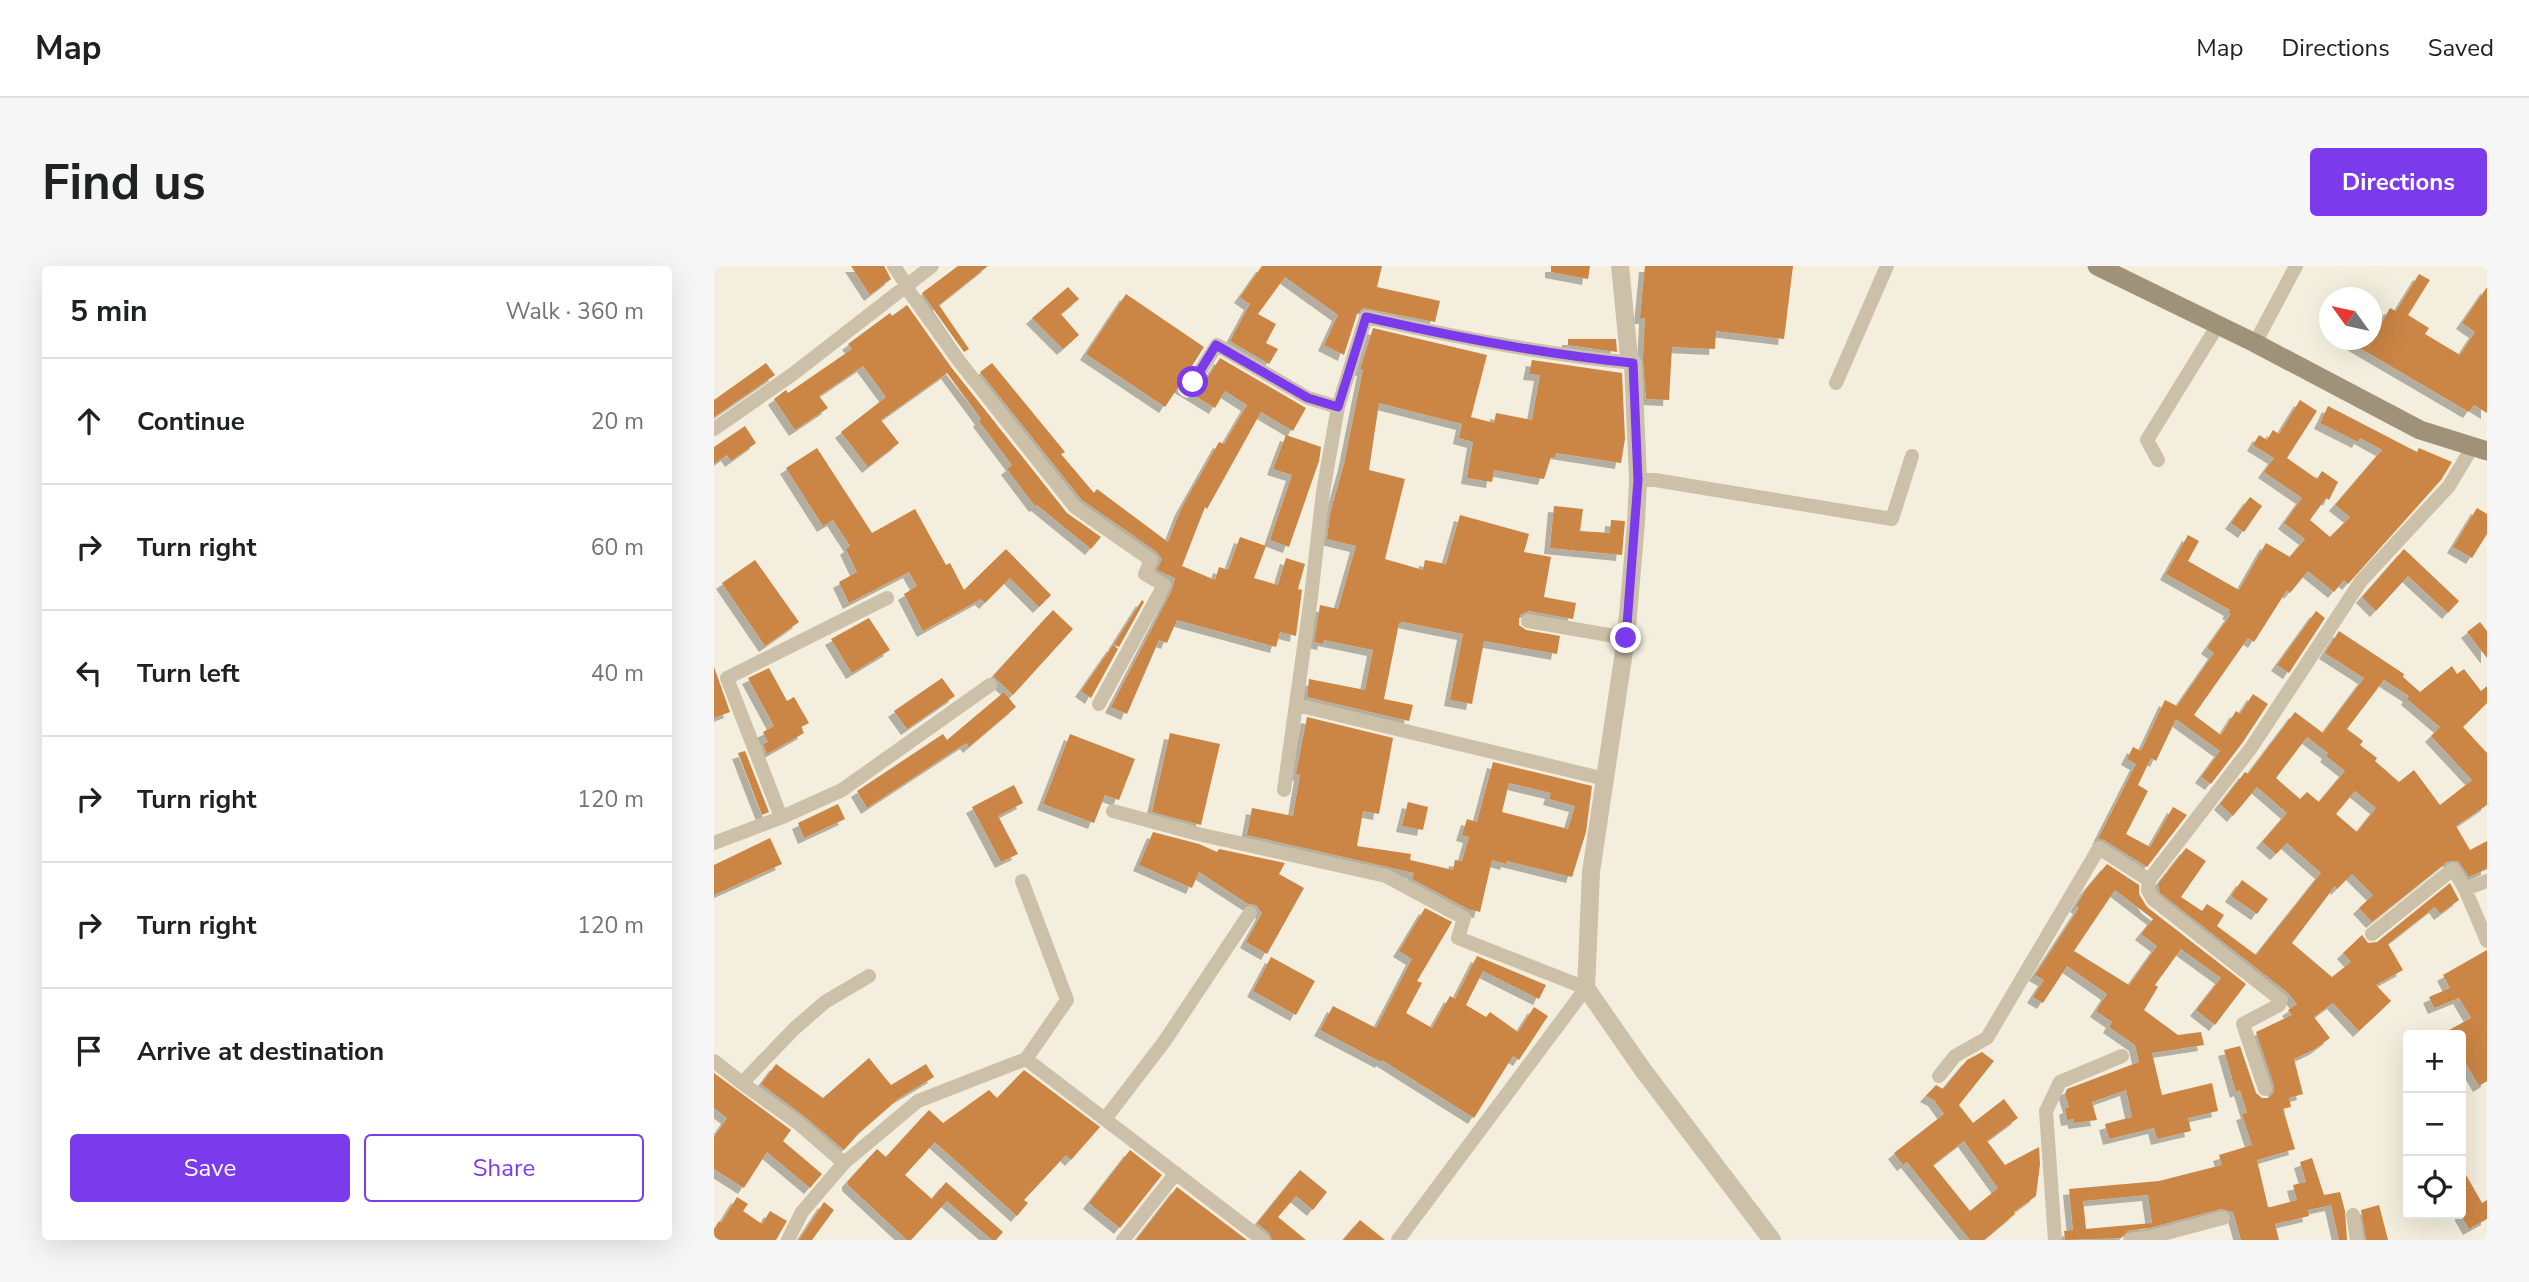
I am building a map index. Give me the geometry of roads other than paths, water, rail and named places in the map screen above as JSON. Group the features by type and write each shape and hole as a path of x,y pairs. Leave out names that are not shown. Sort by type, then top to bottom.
{"main road":[{"path":"2110,268 2420,430 2480,449"}],"street":[{"path":"894,266 959,361 1075,507 1151,560 1144,574 1164,585 1099,704"},
{"path":"714,429 793,374 932,266"},
{"path":"1398,1240 1586,988 1591,872 1626,638 1638,480 1633,363 1629,357 1620,266"},
{"path":"1836,383 1887,266"},
{"path":"2255,343 2296,266"},
{"path":"1284,790 1323,492 1338,407 1366,317 1440,334 1552,354 1633,363"},
{"path":"2158,460 2147,440 2218,325"},
{"path":"1193,382 1216,345 1308,398 1338,407"},
{"path":"2265,1089 2243,1024 2278,1005 2281,1000 2153,899 2148,890 2149,880 2251,748 2361,581 2480,449"},
{"path":"1638,480 1655,480 1892,519 1912,456"},
{"path":"781,817 727,678 887,598"},
{"path":"1528,621 1626,638"},
{"path":"714,843 842,790 990,685"},
{"path":"1297,705 1605,779"},
{"path":"1113,811 1198,834 1386,876 1464,918 1458,938 1586,988 1643,1070 1772,1240"},
{"path":"1938,1076 1955,1056 1987,1038 2099,848 2149,880"},
{"path":"2372,934 2454,869 2487,941"},
{"path":"788,1240 802,1212 844,1163 918,1101 1026,1059 1067,1000 1021,881"},
{"path":"2465,889 2487,881"},
{"path":"1105,1119 1164,1042 1250,913"},
{"path":"742,1083 794,1029 825,1002 869,976"},
{"path":"2055,1240 2046,1111 2060,1082 2122,1056"},
{"path":"1026,1059 1263,1240"},
{"path":"714,1061 798,1124 844,1163"},
{"path":"1123,1240 1176,1173"},
{"path":"2353,1215 2357,1240"},
{"path":"2130,1240 2151,1237 2223,1217"}]}
